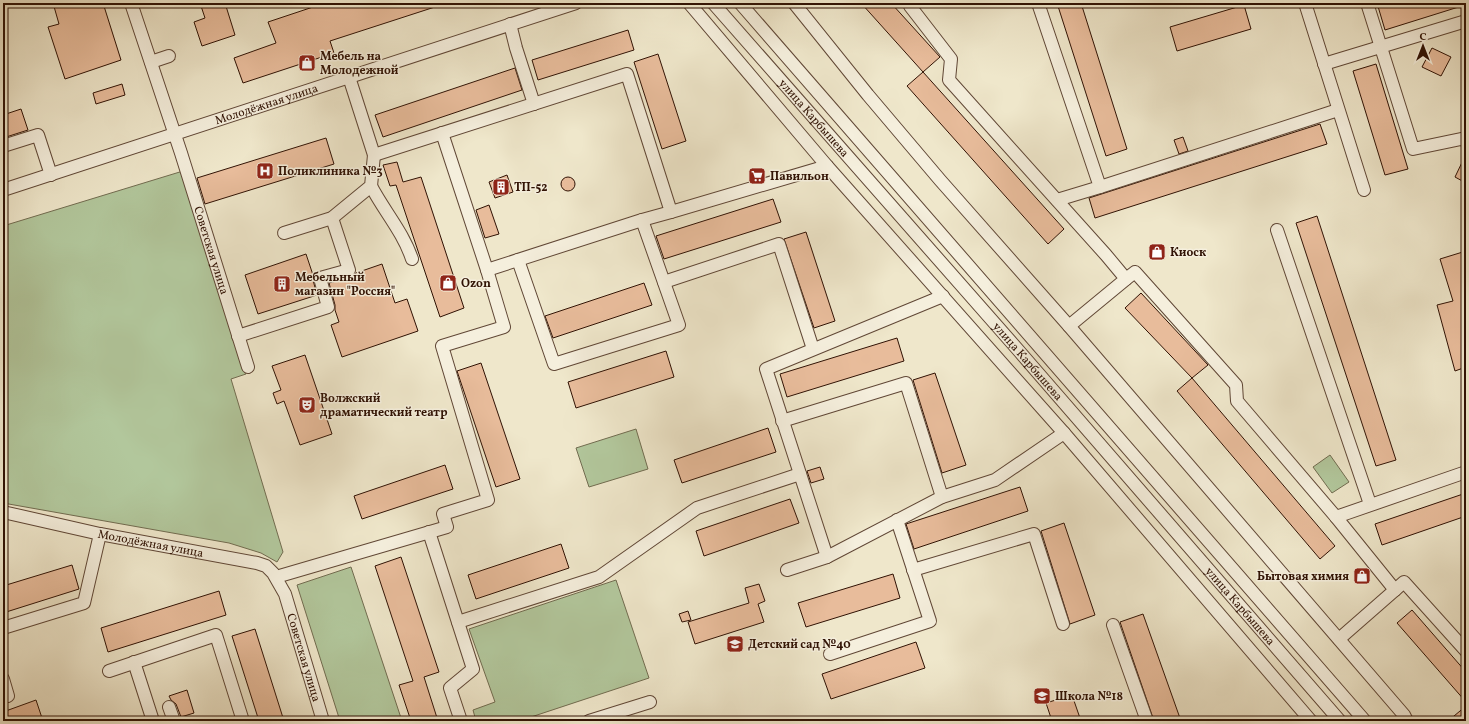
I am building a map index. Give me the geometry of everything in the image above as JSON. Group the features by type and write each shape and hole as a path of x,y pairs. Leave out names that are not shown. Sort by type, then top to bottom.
{"street":[{"name":"Советская улица","path":"131,3 248,367"},
{"name":"Молодёжная улица","path":"3,190 576,3"},
{"name":"улица Карбышева","path":"690,3 827,166 1064,433 1308,720"},
{"name":"улица Карбышева","path":"714,3 1340,721"},
{"name":"улица Карбышева","path":"740,3 1365,721"},
{"path":"794,3 863,89 940,180 1070,326 1404,715 1407,721"},
{"path":"1038,3 1100,187"},
{"path":"1305,3 1364,190"},
{"path":"1367,3 1413,149 1461,139 1466,141"},
{"path":"912,4 951,59 949,80 1126,279"},
{"path":"1324,64 1382,48 1466,21"},
{"path":"510,24 534,104"},
{"path":"151,62 170,56"},
{"path":"374,155 627,74 671,212"},
{"path":"349,77 374,155 372,186 378,199 407,244 412,259"},
{"path":"1057,200 1338,110"},
{"path":"276,577 447,527 443,514 488,500 442,346 504,327 442,133"},
{"path":"3,146 38,135 51,175"},
{"path":"487,270 642,220 827,166"},
{"path":"284,233 332,218 372,186"},
{"path":"238,336 328,307 320,278 349,270 332,218"},
{"path":"518,260 554,364 679,325 642,220"},
{"path":"1277,230 1370,504"},
{"path":"664,282 779,244 813,349"},
{"path":"1070,326 1135,272 1236,386 1237,401 1336,517 1395,590"},
{"path":"827,557 766,369 943,296"},
{"path":"782,421 906,383 942,497"},
{"path":"787,570 827,557 942,497 995,480 1064,433"},
{"path":"1336,517 1466,472"},
{"path":"458,622 599,577 697,508 800,474"},
{"name":"Молодёжная улица","path":"3,512 100,534 257,563 266,566 276,577 285,594"},
{"path":"830,654 930,621 897,520"},
{"path":"428,532 473,669 450,688 461,721"},
{"path":"3,628 84,603 100,534"},
{"path":"913,570 1034,534 1063,624"},
{"path":"1339,639 1404,582 1466,651"},
{"name":"Советская улица","path":"285,594 323,721"},
{"path":"1113,625 1147,721"},
{"path":"109,671 216,635 243,721"},
{"path":"134,662 153,721"},
{"path":"3,679 8,696"},
{"path":"589,721 650,702"},
{"path":"169,707 174,721"}],"green space":[{"path":"183,171 246,374 231,379 283,552 277,562 261,553 229,543 3,503 3,226"},
{"path":"636,429 648,469 589,487 576,448"},
{"path":"1330,455 1349,482 1332,493 1313,467"},
{"path":"351,567 402,721 340,721 297,585"},
{"path":"616,580 649,678 519,721 476,721 473,710 495,702 469,629"}],"building":[{"path":"53,3 103,3 121,60 65,79 48,27 59,24"},
{"path":"200,3 225,3 235,35 202,46 194,22 205,18"},
{"path":"325,3 440,3 441,5 330,41 334,53 243,83 234,58 276,43 268,22"},
{"path":"861,3 891,3 940,57 923,72"},
{"path":"1057,3 1081,3 1127,149 1106,156"},
{"path":"1377,3 1465,3 1465,5 1385,30"},
{"path":"1244,5 1251,29 1177,51 1170,27"},
{"path":"628,30 634,50 538,80 532,60"},
{"path":"1432,48 1451,57 1441,76 1422,67"},
{"path":"658,54 686,141 662,149 634,62"},
{"path":"1376,64 1408,169 1385,175 1353,71"},
{"path":"515,68 522,90 383,137 375,115"},
{"path":"923,72 1064,229 1048,244 907,86"},
{"path":"122,84 125,95 96,104 93,93"},
{"path":"21,109 28,130 3,138 3,115"},
{"path":"1320,124 1327,144 1095,218 1089,198"},
{"path":"1183,137 1188,151 1179,154 1174,140"},
{"name":"Поликлиника №3","path":"326,138 334,164 205,204 197,178"},
{"path":"1466,154 1466,183 1455,177"},
{"path":"397,162 403,182 421,177 464,308 440,317 396,185 390,186 383,165"},
{"name":"ТП-52","path":"507,175 513,192 495,198 489,182"},
{"path":"568,177 573,179 575,184 573,189 568,191 563,189 561,184 563,179"},
{"path":"773,199 781,222 664,259 656,236"},
{"path":"489,205 499,234 485,238 476,210"},
{"path":"1317,216 1396,460 1376,466 1296,223"},
{"path":"806,232 835,321 814,328 784,239"},
{"path":"1466,251 1466,367 1455,371 1437,305 1453,301 1440,259"},
{"name":"Мебельный магазин \"Россия\"","path":"306,254 313,275 317,295 258,314 245,275"},
{"path":"382,264 395,303 407,299 418,331 342,357 331,325 339,322 329,283 351,277 356,273"},
{"path":"644,283 652,305 553,338 545,316"},
{"path":"1141,293 1208,365 1192,378 1125,308"},
{"path":"897,338 904,361 787,397 780,374"},
{"path":"666,351 674,377 576,408 568,382"},
{"name":"Волжский драматический театр","path":"305,355 332,434 300,445 284,401 277,404 273,393 281,390 272,366"},
{"path":"481,363 520,479 496,487 457,371"},
{"path":"935,373 966,465 942,473 913,380"},
{"path":"1192,378 1335,546 1320,559 1177,391"},
{"path":"768,428 776,452 682,483 674,460"},
{"path":"445,465 453,489 362,519 354,496"},
{"path":"820,467 824,479 811,483 807,471"},
{"path":"1020,487 1028,511 914,549 906,524"},
{"path":"1466,493 1466,516 1382,545 1375,524"},
{"path":"790,499 799,523 704,556 696,531"},
{"path":"1064,523 1095,615 1070,624 1041,531"},
{"path":"561,544 569,568 476,599 468,575"},
{"path":"401,557 439,672 424,677 438,721 411,721 399,685 413,681 375,566"},
{"path":"72,565 79,589 3,613 3,586"},
{"path":"893,574 900,598 806,627 798,603"},
{"path":"759,584 765,601 758,604 764,622 695,644 688,622 749,603 745,588"},
{"path":"219,591 226,615 108,652 101,628"},
{"path":"1412,610 1466,672 1466,702 1397,623"},
{"path":"688,611 691,620 682,622 679,614"},
{"path":"1143,614 1181,721 1154,721 1120,622"},
{"path":"255,629 284,721 259,721 232,636"},
{"path":"916,642 925,668 831,699 822,674"},
{"path":"187,690 194,713 181,717 176,704 169,696"},
{"path":"1072,695 1081,721 1052,721 1046,703"},
{"path":"36,700 43,721 3,721 3,712"},
{"path":"1466,706 1466,721 1448,721"}],"place":[{"name":"Мебель на Молодежной","path":"307,63"},
{"name":"Поликлиника №3","path":"265,171"},
{"name":"Павильон","path":"757,176"},
{"name":"ТП-52","path":"501,187"},
{"name":"Киоск","path":"1157,252"},
{"name":"Ozon","path":"448,283"},
{"name":"Мебельный магазин \"Россия\"","path":"282,284"},
{"name":"Волжский драматический театр","path":"307,405"},
{"name":"Бытовая химия","path":"1362,576"},
{"name":"Детский сад №40","path":"735,644"},
{"name":"Школа №18","path":"1042,696"}]}
